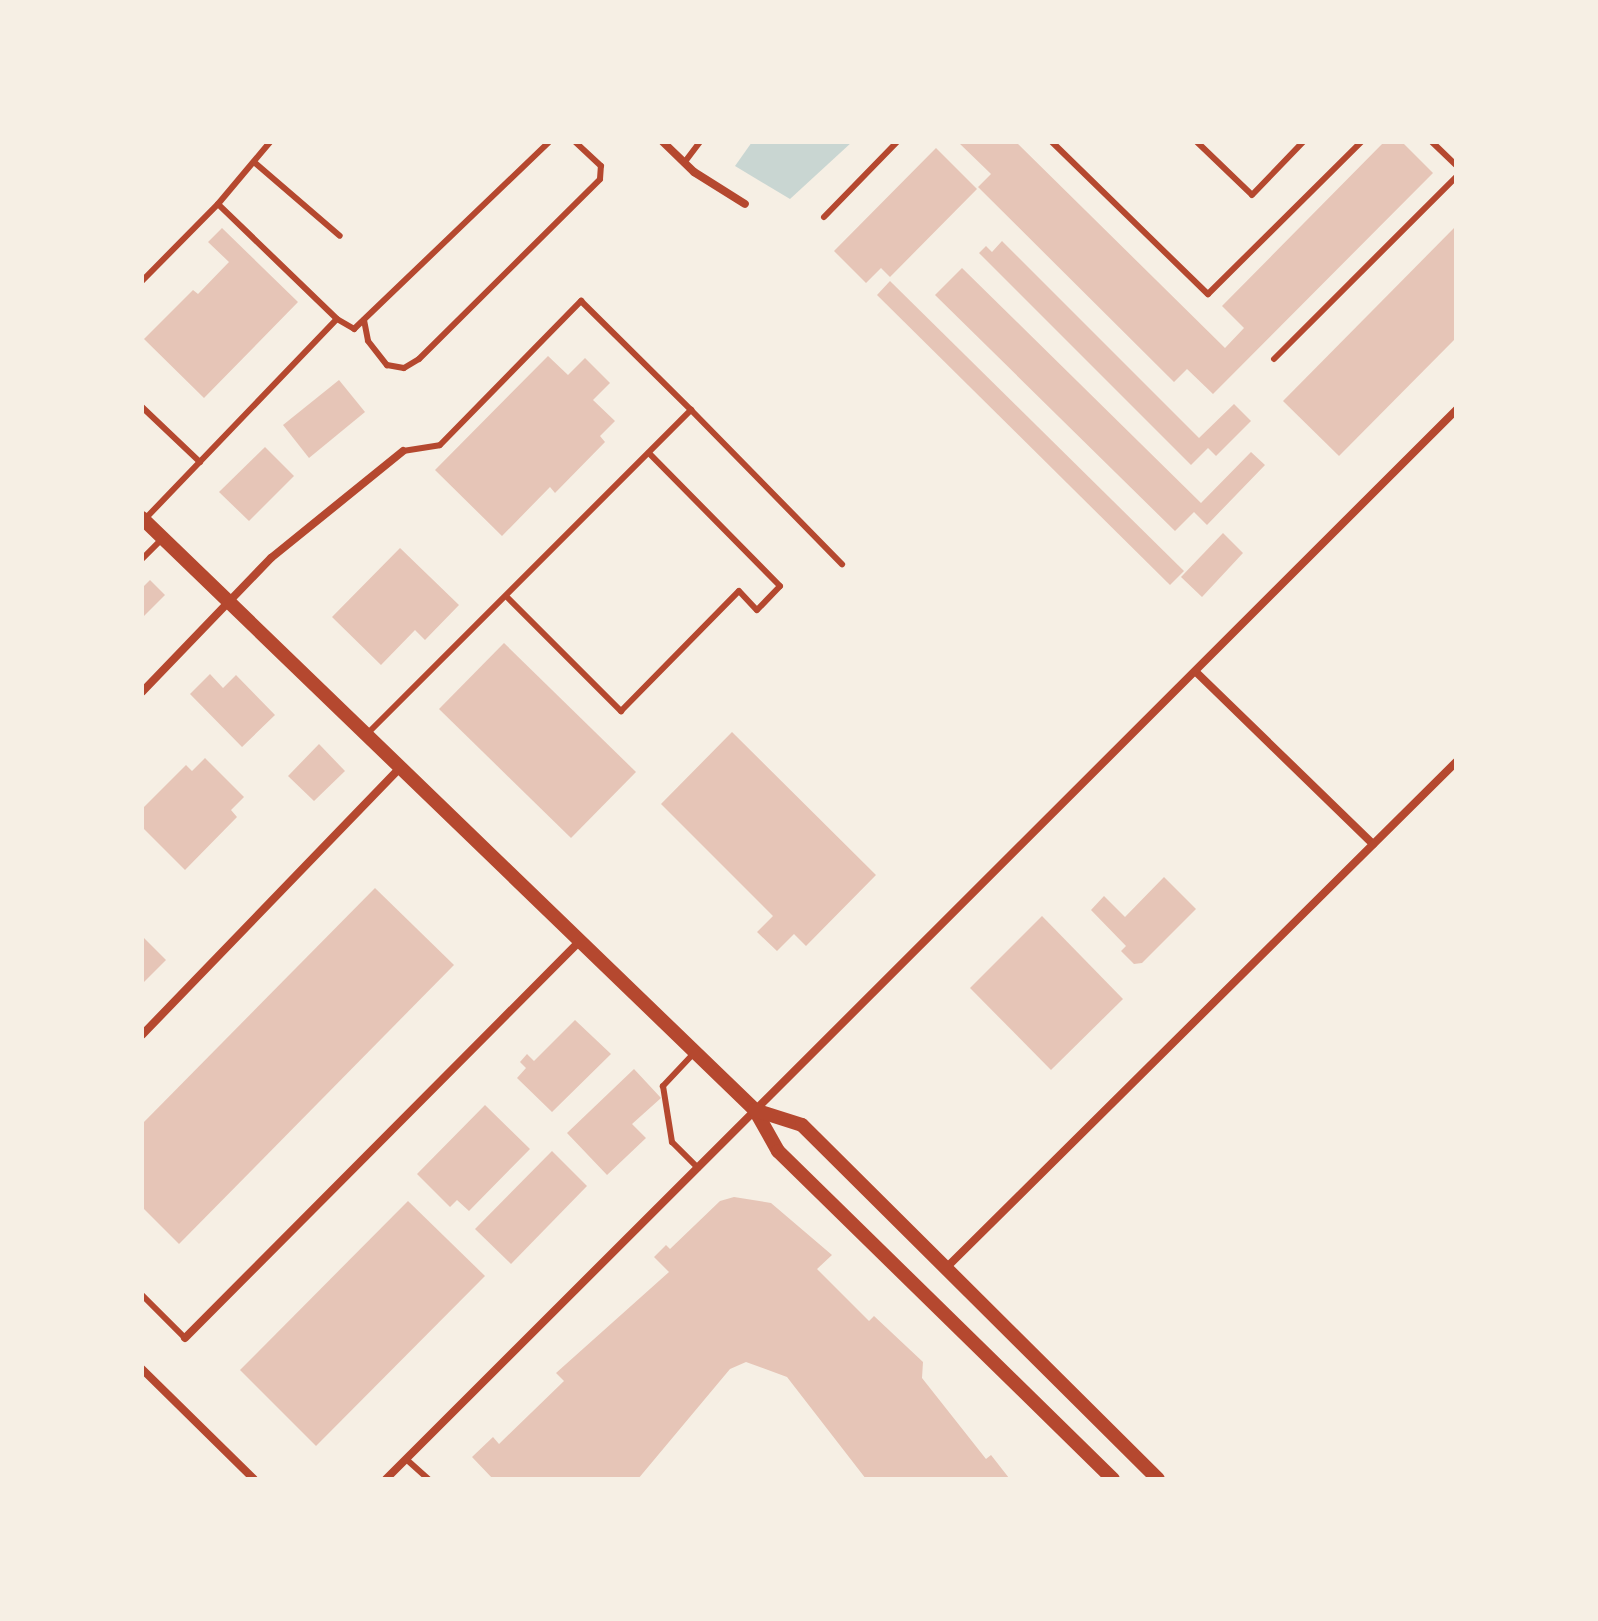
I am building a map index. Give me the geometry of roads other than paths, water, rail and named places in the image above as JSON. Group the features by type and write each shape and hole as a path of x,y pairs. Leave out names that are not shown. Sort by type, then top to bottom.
{"street":[{"path":"663,142 684,163 745,204"},
{"path":"386,1479 1456,410"},
{"path":"142,692 271,558 403,451"},
{"path":"143,519 755,1110 778,1151 1113,1479"},
{"path":"1196,672 1373,844"},
{"path":"946,1268 1456,762"},
{"path":"142,1035 400,768"},
{"path":"185,1338 579,942"},
{"path":"755,1110 802,1125 1158,1479"},
{"path":"144,1375 254,1479"}],"lane":[{"path":"142,281 218,204 270,142"},
{"path":"218,204 337,319 354,329 549,142"},
{"path":"364,320 368,341 387,365 404,368 419,359 600,179 601,166 575,142"},
{"path":"684,163 700,142"},
{"path":"824,217 897,142"},
{"path":"1052,142 1208,294 1361,142"},
{"path":"1197,142 1252,195 1303,142"},
{"path":"1432,142 1456,165"},
{"path":"254,162 340,236"},
{"path":"1274,359 1456,177"},
{"path":"403,451 440,445 581,301 842,564"},
{"path":"143,519 337,319"},
{"path":"142,407 200,462"},
{"path":"366,735 691,410"},
{"path":"506,596 621,711 739,591 757,610 780,586 649,453"},
{"path":"142,559 163,538"},
{"path":"695,1052 663,1086 672,1142 698,1168"},
{"path":"142,1295 185,1338"},
{"path":"406,1459 428,1479"}]}
